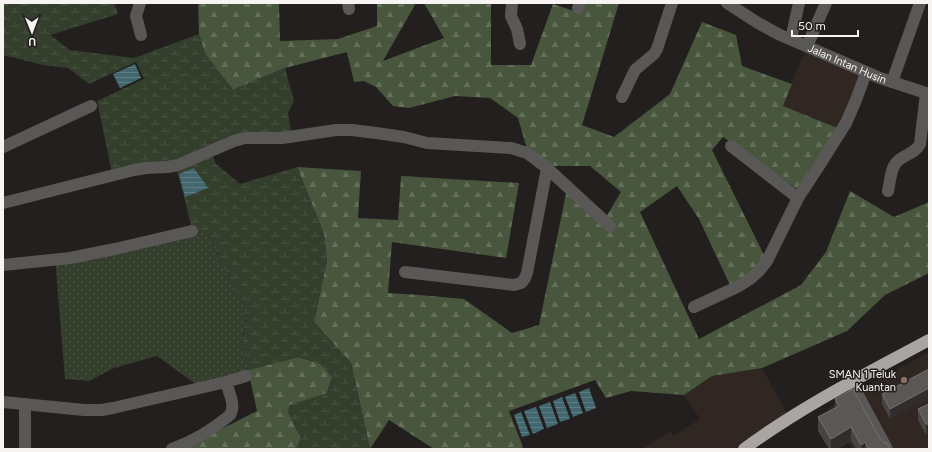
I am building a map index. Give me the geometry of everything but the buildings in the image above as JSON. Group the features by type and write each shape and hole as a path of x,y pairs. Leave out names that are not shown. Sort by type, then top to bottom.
{"highway":[{"path":"744,449 792,416 929,340"}],"street":[{"path":"140,3 136,16 141,35"},
{"path":"512,3 511,16 520,44"},
{"path":"622,97 635,70 654,54 657,49 672,3"},
{"name":"Jalan Intan Husin","path":"727,3 758,24 778,34 866,73 927,93"},
{"path":"791,39 799,3"},
{"path":"807,46 826,3"},
{"path":"892,82 920,3"},
{"path":"694,307 739,286 759,271 767,261 798,198 846,123 866,73"},
{"path":"888,191 894,167 898,160 916,150 920,144 927,93"},
{"path":"3,147 91,106"},
{"path":"3,203 134,170 178,165 245,138 282,138 336,130 352,130 404,137 427,143 511,148 527,153 547,168 610,226"},
{"path":"731,146 798,198"},
{"path":"405,272 514,285 521,283 527,273 547,168"},
{"path":"3,265 70,258 192,231"},
{"path":"3,402 84,410 102,410 226,382 246,376"},
{"path":"172,449 187,444 200,437 230,416 233,406 226,382"},
{"path":"851,382 886,449"},
{"path":"25,404 25,449"}],"shaded area":[{"path":"805,50 863,73 840,129 783,106"},
{"name":"SMAN 1 Teluk Kuantan","path":"929,352 929,449 852,449 828,408"},
{"path":"762,368 787,414 735,449 642,449 671,431 673,436 700,419 684,395 712,376"}],"green space":[{"path":"3,3 114,3 118,14 50,35 70,50 134,58 199,34 205,54 233,90 285,68 294,101 288,113 291,131 210,146 215,163 240,184 297,167 324,234 327,260 314,322 351,363 370,449 296,449 301,438 288,412 289,405 327,393 332,377 321,364 298,357 248,370 242,343 246,319 243,303 206,231 192,231 174,161 112,173 97,101 144,79 136,62 89,84 68,68 43,65 3,55"},
{"path":"198,3 279,3 280,41 338,39 377,26 377,3 416,3 383,61 444,38 424,3 491,3 491,65 531,65 553,4 580,13 584,3 619,3 582,125 614,137 670,94 702,22 736,35 742,66 792,84 783,106 840,129 797,189 723,137 712,150 764,255 756,270 731,287 699,219 677,186 640,212 699,339 801,285 826,252 850,191 894,217 929,202 929,273 885,295 847,331 762,368 712,376 684,395 631,391 606,398 595,380 509,411 523,447 521,449 434,449 389,420 370,449 351,363 314,322 327,260 324,234 297,167 361,171 358,218 398,220 401,176 519,183 506,258 392,242 388,293 464,299 512,333 539,325 567,189 603,222 621,192 590,166 554,166 527,149 518,118 490,98 455,96 409,108 393,106 376,87 364,81 354,82 347,52 285,68 233,90 205,54 199,34"},
{"path":"192,231 206,231 243,303 246,318 242,343 248,370 196,384 157,356 114,368 89,381 65,379 55,258"},
{"path":"298,357 321,364 332,377 327,393 288,412 301,438 296,449 182,449 257,411 248,370"}],"water":[{"path":"135,64 141,78 120,88 113,74"},
{"path":"194,168 208,188 185,197 179,174"},
{"path":"589,388 596,408 586,412 579,392"},
{"path":"575,393 583,413 573,417 565,397"},
{"path":"562,397 570,419 560,422 553,401"},
{"path":"550,402 558,424 547,428 539,406"},
{"path":"536,407 544,429 533,434 524,411"},
{"path":"521,412 530,435 522,437 514,415"}],"place":[{"name":"SMAN 1 Teluk Kuantan","path":"904,380"}]}
